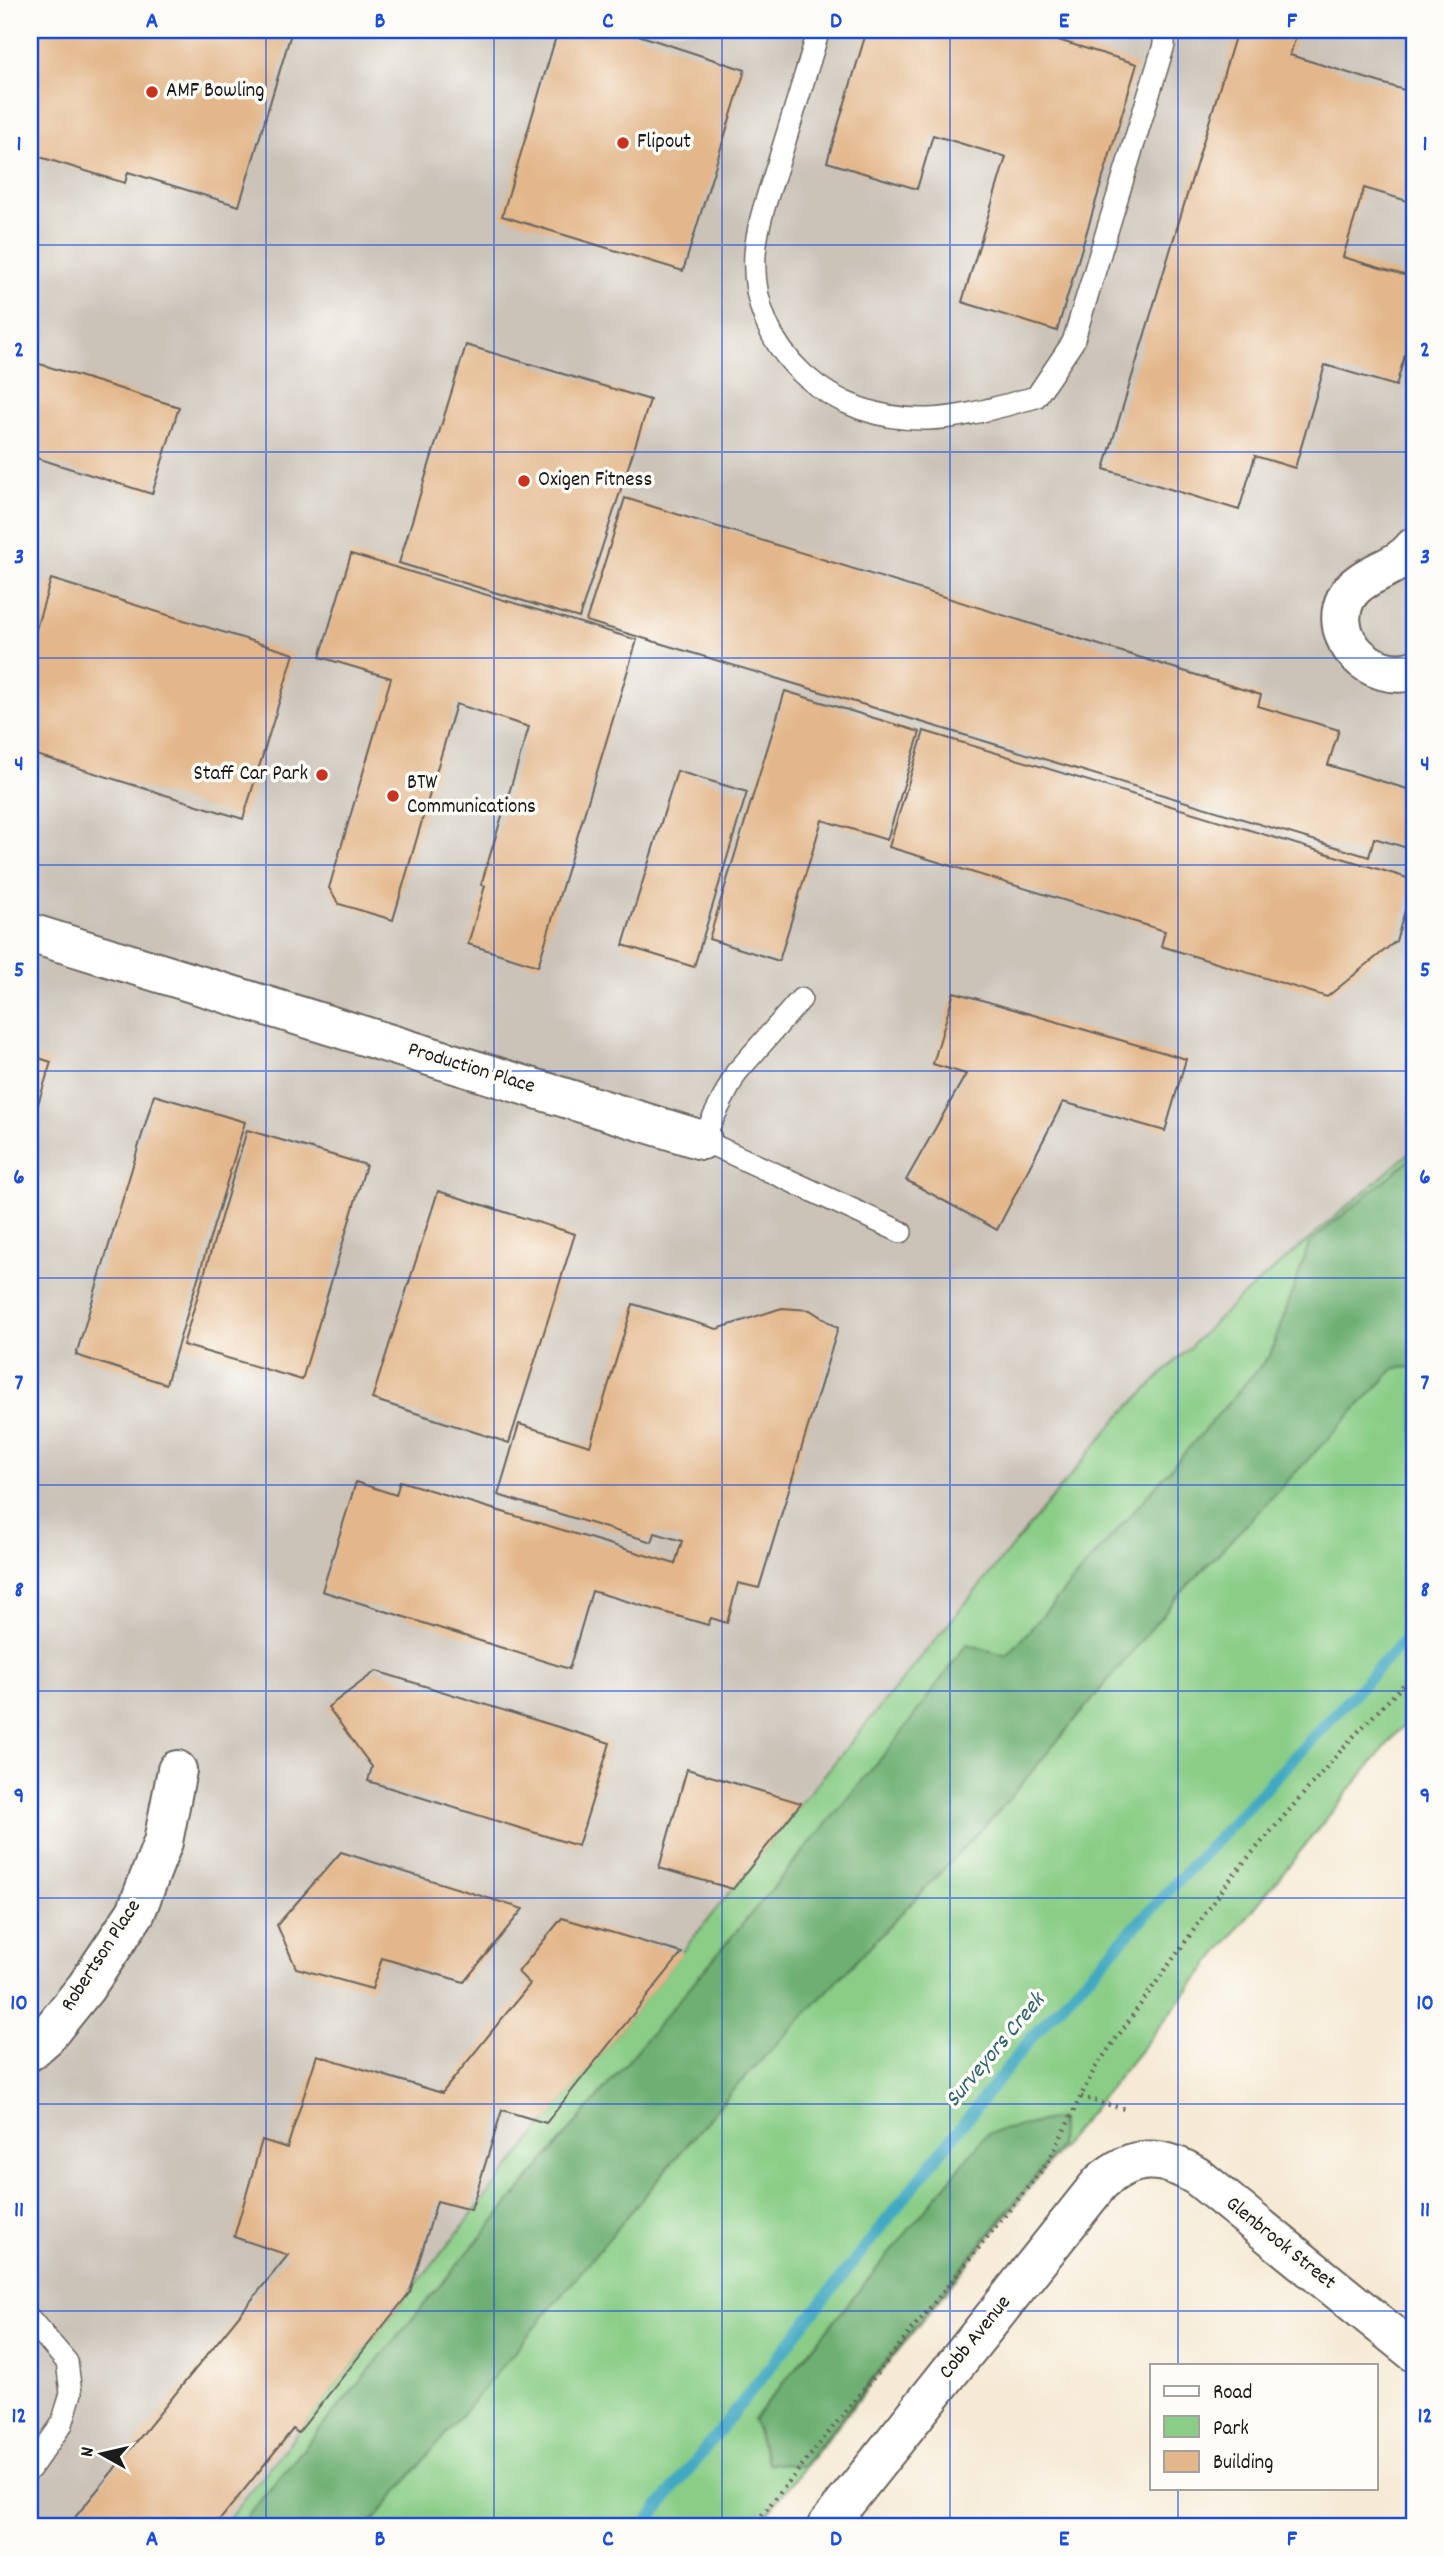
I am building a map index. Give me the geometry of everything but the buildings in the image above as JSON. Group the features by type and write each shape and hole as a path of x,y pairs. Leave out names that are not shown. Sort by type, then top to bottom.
{"street":[{"path":"1414,547 1395,565 1363,579 1353,588 1341,614 1343,631 1352,650 1366,664 1387,672 1407,673 1414,670"},
{"name":"Production Place","path":"30,933 702,1140"},
{"name":"Robertson Place","path":"30,2051 45,2038 86,1987 136,1912 163,1842 177,1770"},
{"name":"Glenbrook Street","path":"1135,2161 1164,2161 1198,2177 1414,2352"},
{"name":"Cobb Avenue","path":"827,2526 1100,2183 1113,2171 1135,2161"}],"lane":[{"path":"818,30 761,219 755,254 762,311 775,340 808,381 851,406 897,418 927,419 953,417 1037,397 1073,342 1164,45 1164,30"},
{"path":"702,1140 736,1073 801,999"},
{"name":"Production Place","path":"702,1140 901,1232"},
{"path":"30,2319 67,2362 71,2393 62,2424 30,2469"}],"path":[{"path":"753,2526 1049,2161 1102,2057 1233,1875 1351,1739 1414,1674"},
{"path":"1081,2098 1128,2110"}],"shaded area":[{"path":"30,30 1414,30 1414,1149 1231,1306 1118,1419 801,1803 223,2526 30,2526"}],"green space":[{"path":"1414,1149 1414,1713 757,2526 223,2526 801,1803 1118,1418 1231,1306"},
{"path":"1414,1156 1414,1367 1395,1368 1180,1594 998,1812 731,2092 369,2526 239,2526 893,1744 967,1644 1007,1656 1270,1355 1310,1242"},
{"path":"1060,2118 1059,2147 803,2466 768,2463 753,2420 988,2133"}],"waterway":[{"name":"Surveyors Creek","path":"644,2526 1036,2032 1414,1630"}],"place":[{"name":"AMF Bowling","path":"152,92"},
{"name":"Flipout","path":"623,143"},
{"name":"Oxigen Fitness","path":"524,481"},
{"name":"Staff Car Park","path":"322,775"},
{"name":"BTW Communications","path":"393,796"}]}
